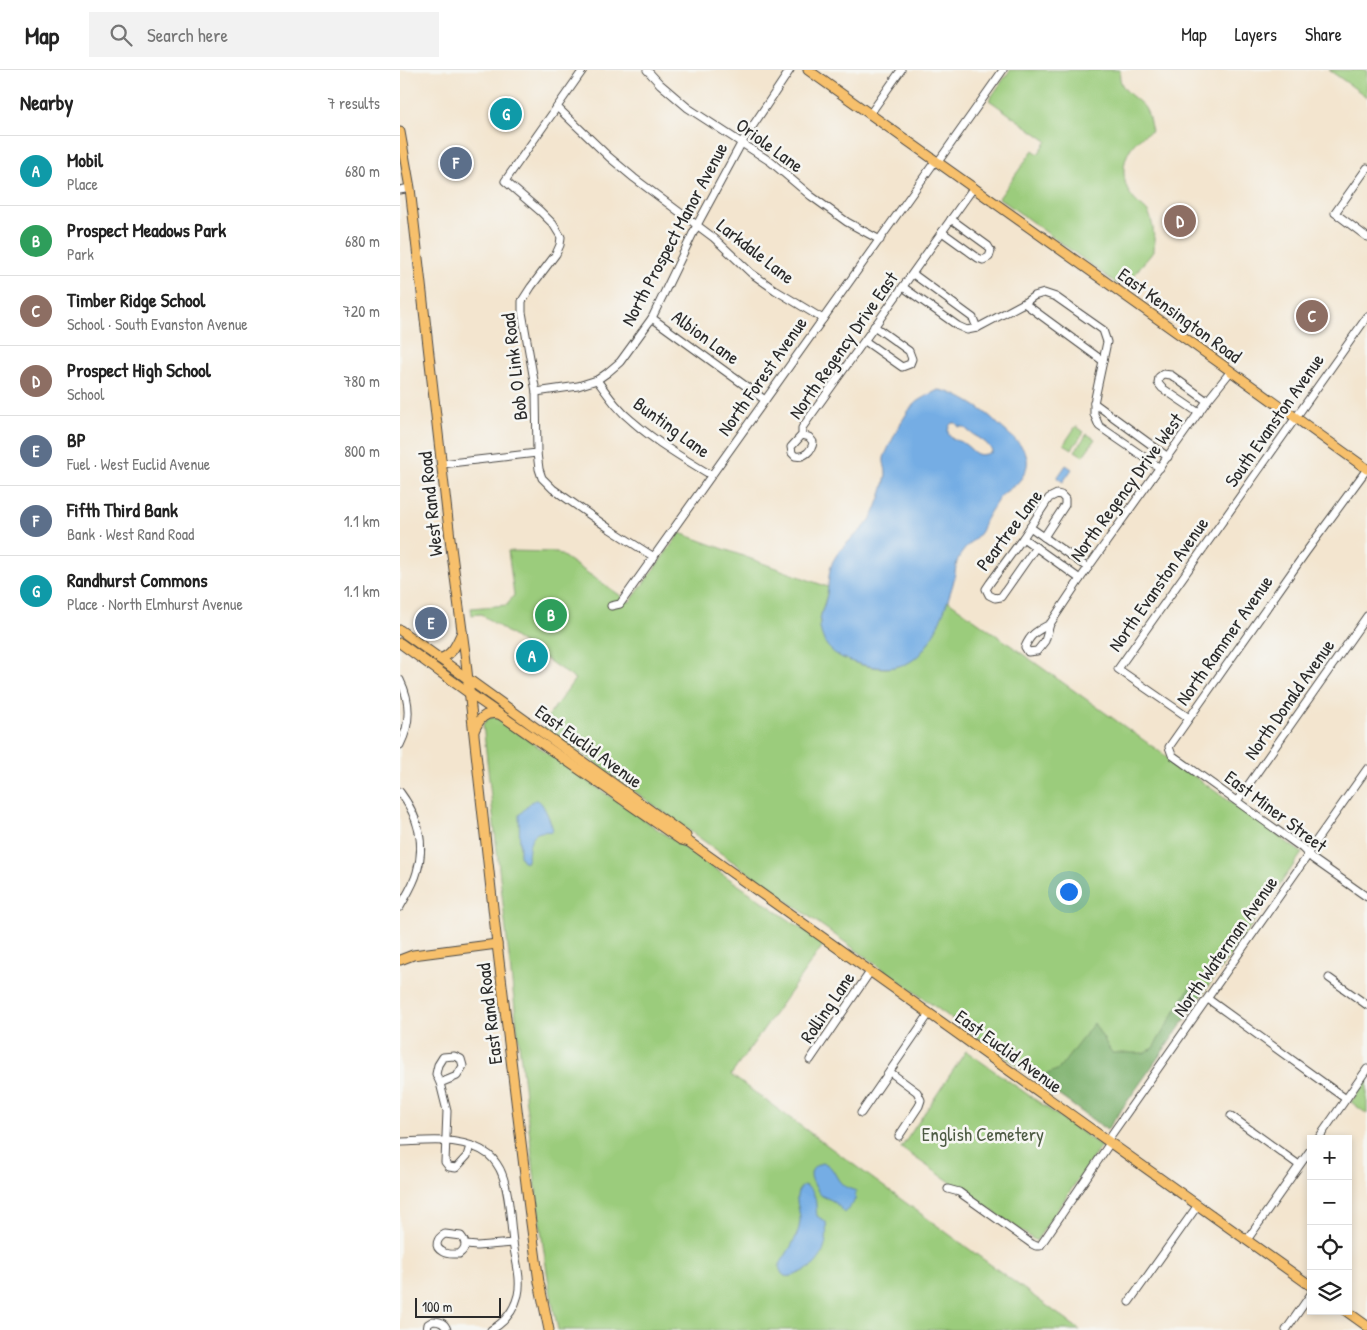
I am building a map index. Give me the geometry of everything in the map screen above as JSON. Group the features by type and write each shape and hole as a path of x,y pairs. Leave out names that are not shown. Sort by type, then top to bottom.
{"main road":[{"name":"East Kensington Road","path":"808,70 1367,469"},
{"name":"West Rand Road","path":"400,132 405,189 442,464 469,693"},
{"name":"East Euclid Avenue","path":"400,630 686,836 689,842"},
{"path":"440,659 454,650 462,632"},
{"name":"East Euclid Avenue","path":"400,643 681,840 689,842 1307,1283"},
{"name":"East Rand Road","path":"469,693 533,1238 539,1282 549,1330"},
{"path":"474,731 482,717 486,714 500,714"},
{"path":"400,960 414,955 497,944"},
{"path":"1352,1315 1367,1326"}],"street":[{"path":"558,107 583,70"},
{"name":"Oriole Lane","path":"647,70 688,108 771,162 811,196 847,222 880,240"},
{"name":"North Prospect Manor Avenue","path":"536,392 578,386 597,380 620,362 652,318 697,225 742,142 790,70"},
{"path":"870,114 901,70"},
{"name":"North Forest Avenue","path":"612,606 620,604 823,318 1004,70"},
{"name":"Bob O Link Road","path":"558,107 505,181 540,211 553,224 561,237 556,254 522,301 522,312 536,392 539,469 542,478 553,489 610,529 654,556"},
{"name":"Larkdale Lane","path":"558,107 621,168 714,238 751,273 775,290 823,318"},
{"path":"1367,168 1335,213 1367,236"},
{"name":"North Regency Drive East","path":"802,435 802,428 974,187"},
{"path":"942,232 978,258 983,260 989,257 991,251 988,246 950,219"},
{"path":"913,274 972,318 977,328"},
{"path":"903,287 958,326 967,330 977,328 1034,296 1044,293 1056,297 1103,330 1107,342 1094,403 1094,414 1099,426 1160,468"},
{"path":"1024,303 1103,361"},
{"name":"South Evanston Avenue","path":"1225,518 1367,316"},
{"name":"Albion Lane","path":"652,318 765,400"},
{"path":"865,341 902,367 910,364 912,359 909,351 874,326"},
{"name":"North Regency Drive West","path":"1050,624 1207,401 1231,371"},
{"path":"1199,413 1162,388 1158,383 1159,377 1163,374 1171,375 1207,401"},
{"name":"Bunting Lane","path":"597,380 614,404 631,421 688,462 711,475"},
{"path":"1094,403 1168,457"},
{"path":"442,464 537,453"},
{"name":"North Rammer Avenue","path":"1169,747 1306,552 1367,469"},
{"name":"Peartree Lane","path":"1036,547 1001,597 995,598 989,595 986,590 990,583 1024,538 1049,498 1057,494 1062,495 1065,499 1065,505 1044,536"},
{"name":"North Evanston Avenue","path":"1188,718 1118,669 1225,518"},
{"path":"1030,527 1088,568"},
{"path":"1024,538 1080,579"},
{"name":"North Donald Avenue","path":"1237,801 1367,616"},
{"path":"400,680 406,692 408,706 406,732 400,744"},
{"name":"East Miner Street","path":"1169,747 1172,755 1367,897"},
{"name":"North Waterman Avenue","path":"948,1189 959,1192 1032,1244 1040,1246 1108,1142 1367,769"},
{"path":"400,792 408,802 418,823 420,843 420,860 417,874 400,907"},
{"name":"Rolling Lane","path":"810,1060 870,972"},
{"path":"1329,978 1367,1004"},
{"path":"1208,999 1346,1099"},
{"path":"861,1113 929,1014"},
{"path":"1321,1135 1367,1069"},
{"path":"890,1072 917,1092 921,1100 899,1136"},
{"path":"440,1082 447,1111 445,1162 449,1167 456,1168 467,1156 470,1146"},
{"path":"1231,1116 1300,1165"},
{"path":"400,1142 446,1140 478,1148 491,1157 502,1172 507,1192 519,1279 518,1294 513,1310 501,1324 491,1330"},
{"path":"1247,1240 1307,1155"},
{"path":"1129,1302 1198,1205"},
{"path":"466,1245 513,1243"},
{"path":"1286,1330 1307,1300"},
{"path":"427,1330 428,1324 434,1320 446,1326 447,1330"}],"green space":[{"path":"1010,70 1120,70 1121,83 1124,88 1145,108 1152,131 1139,139 1127,154 1124,177 1129,192 1148,212 1153,231 1154,249 1128,281 1116,283 999,198 1033,150 1038,154 1047,141 989,100"},
{"path":"1329,70 1367,70 1367,97"},
{"path":"1076,426 1084,432 1072,449 1064,444"},
{"path":"1087,434 1095,439 1083,456 1075,451"},
{"path":"680,533 828,587 820,619 822,635 835,652 844,658 864,665 888,668 905,664 941,616 947,600 1302,853 1107,1130 542,725 575,679 481,614 472,615 471,608 507,605 514,595 508,551 557,552 630,602"},
{"path":"495,717 824,944 731,1075 1080,1330 558,1330 540,1222 483,724 489,718"},
{"path":"1193,982 1206,990 1107,1130 1036,1079 1059,1069 1094,1023 1112,1053 1144,1053 1153,1048"},
{"name":"English Cemetery","path":"966,1051 1101,1146 1036,1241 901,1148"},
{"path":"1367,1079 1367,1114 1351,1102"}],"water":[{"path":"938,390 960,397 991,417 1022,447 1026,454 1026,470 1020,480 1000,497 986,519 980,533 958,558 953,584 943,614 933,636 920,654 909,662 888,668 852,662 837,655 825,643 822,636 820,618 827,594 830,569 837,554 865,526 874,513 886,477 884,456 903,419 915,403","holes":["952,423 956,423 959,427 964,427 986,443 992,452 981,455 977,454 965,444 953,439 948,433 948,429"]},
{"path":"1066,465 1072,469 1063,482 1057,478"},
{"path":"535,800 539,801 543,806 553,831 541,832 533,837 526,863 520,856 519,815"},
{"path":"821,1163 831,1167 843,1185 856,1191 855,1200 845,1213 833,1201 822,1196 813,1182 812,1170"},
{"path":"804,1185 814,1194 817,1216 826,1222 825,1244 821,1256 814,1265 800,1273 787,1277 780,1270 779,1266 792,1245 799,1228 800,1217 797,1197"}],"place":[{"name":"Randhurst Commons","path":"506,114"},
{"name":"Fifth Third Bank","path":"456,163"},
{"name":"Prospect High School","path":"1180,221"},
{"name":"Timber Ridge School","path":"1312,316"},
{"name":"Prospect Meadows Park","path":"551,615"},
{"name":"BP","path":"431,623"},
{"name":"Mobil","path":"532,656"}]}
